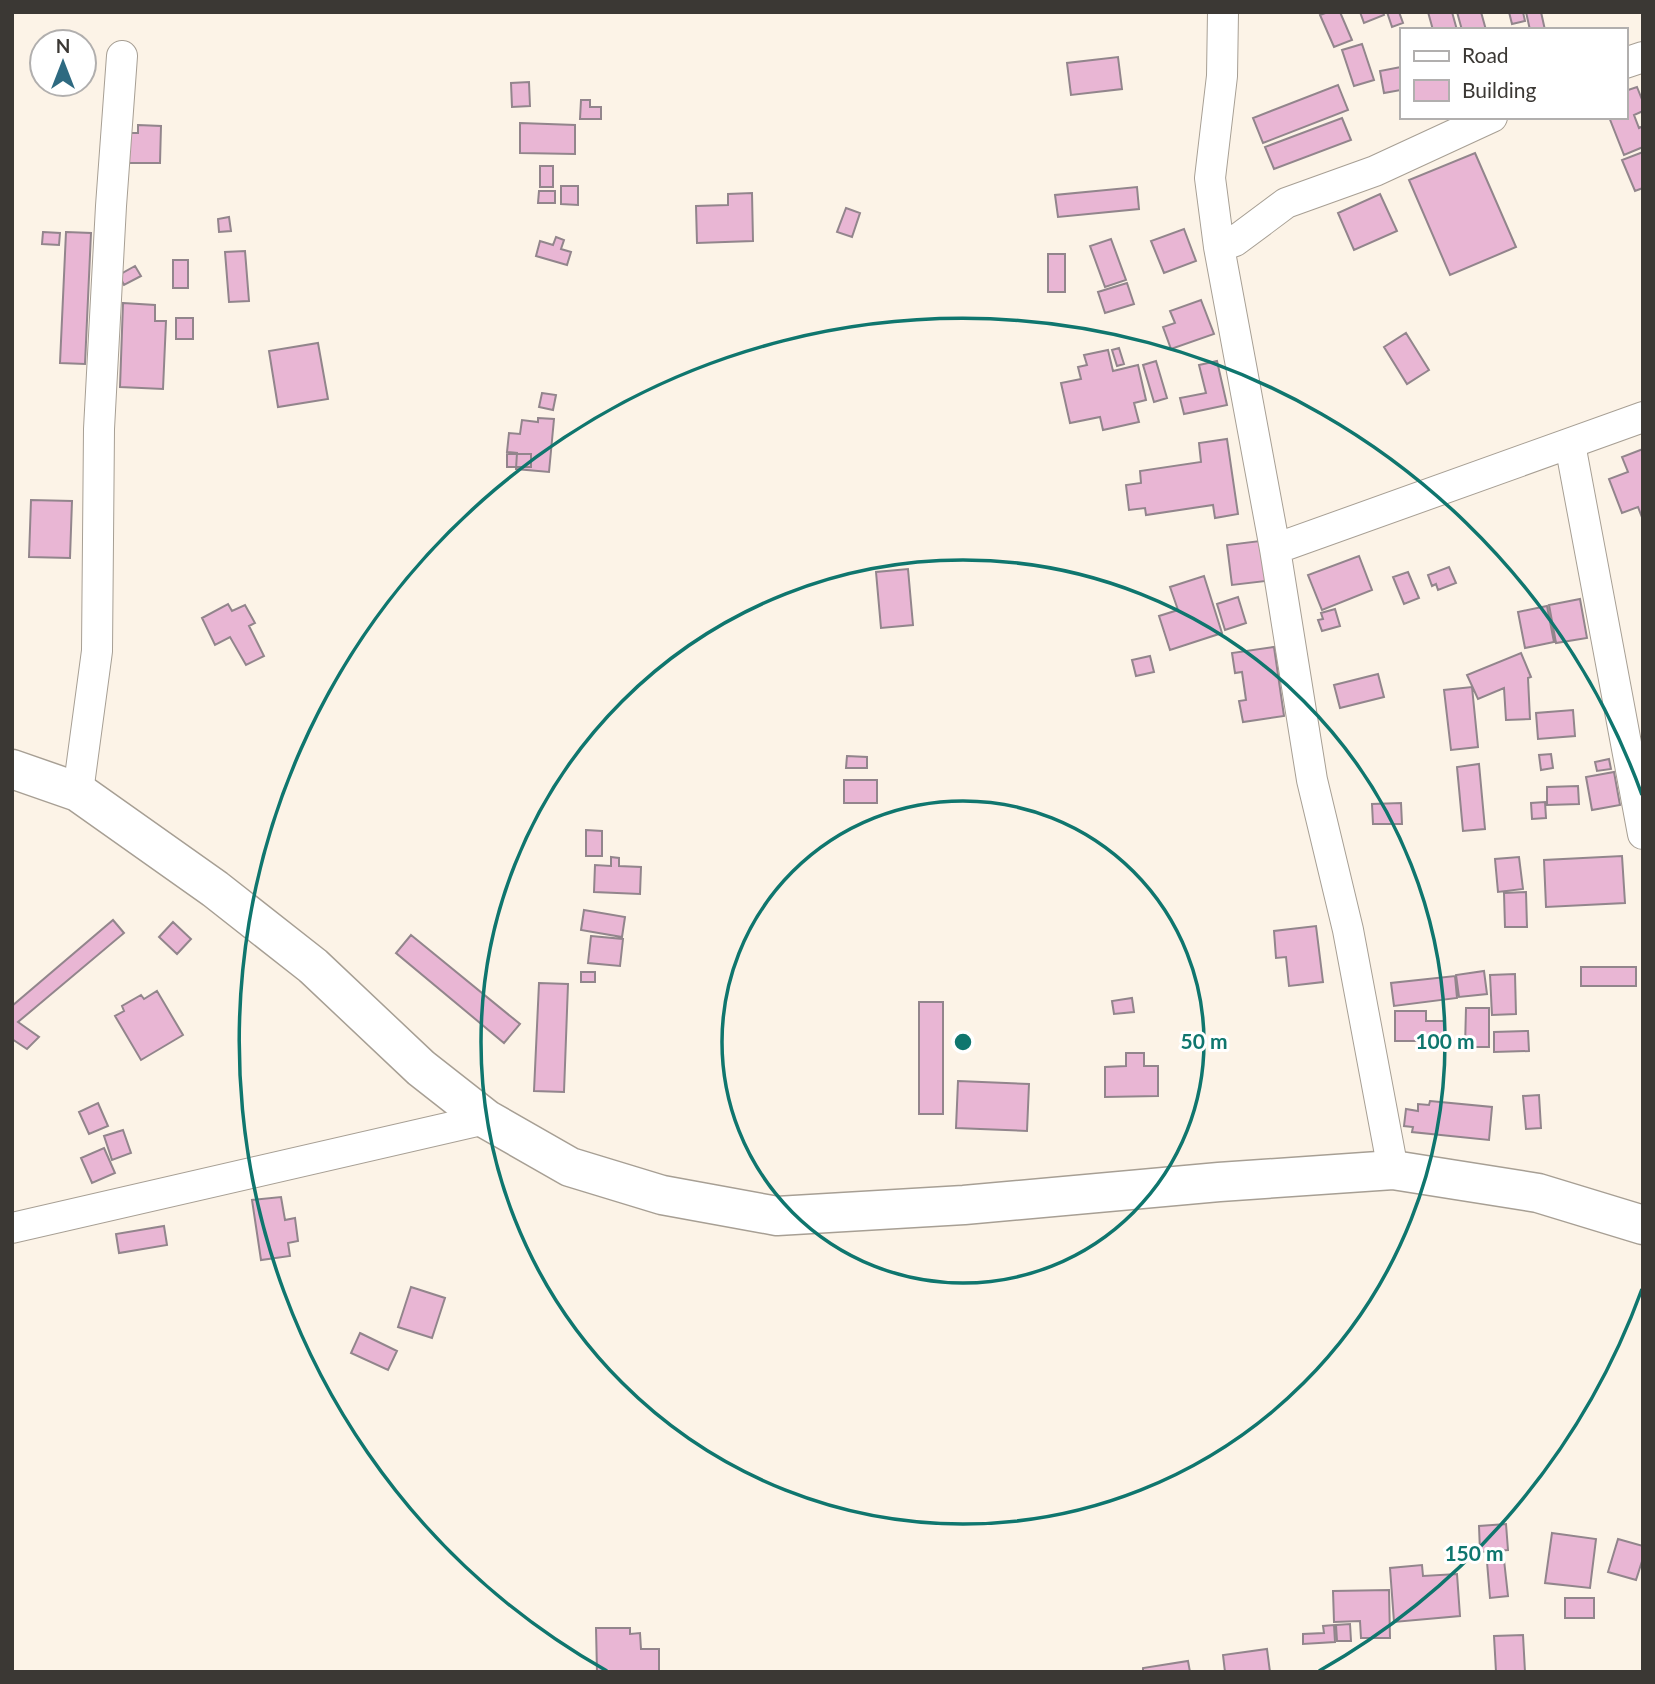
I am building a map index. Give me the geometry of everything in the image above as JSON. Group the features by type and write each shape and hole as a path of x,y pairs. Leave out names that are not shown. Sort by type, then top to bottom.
{"street":[{"path":"1223,12 1222,75 1210,178 1219,247 1275,549 1312,780 1348,930 1393,1170"},
{"path":"78,792 97,652 99,429 122,56"},
{"path":"1219,247 1235,241 1286,203 1375,171 1488,119"},
{"path":"1275,549 1643,417"},
{"path":"1570,444 1643,834"},
{"path":"12,769 78,792 215,889 313,966 421,1068 486,1119 570,1167 662,1195 777,1216 964,1205 1219,1182 1393,1170 1538,1193 1643,1225"},
{"path":"12,1228 486,1119"}],"building":[{"path":"1340,12 1352,40 1334,47 1320,15"},
{"path":"1360,12 1383,12 1384,15 1364,23"},
{"path":"1387,12 1399,12 1403,23 1392,27"},
{"path":"1428,12 1452,12 1456,28 1432,28"},
{"path":"1457,12 1481,12 1485,28 1461,28"},
{"path":"1509,12 1523,12 1525,21 1512,24"},
{"path":"1526,12 1541,12 1545,28 1530,28"},
{"path":"1362,44 1374,80 1354,86 1342,50"},
{"path":"1118,57 1122,89 1071,95 1067,63"},
{"path":"1400,67 1400,90 1384,93 1380,71"},
{"path":"529,82 530,106 512,107 511,83"},
{"path":"1338,85 1348,110 1263,143 1253,118"},
{"path":"1637,87 1643,102 1643,111 1634,115 1639,128 1643,126 1643,147 1624,155 1610,119 1627,119 1627,90"},
{"path":"581,100 590,100 590,107 601,107 601,119 580,119"},
{"path":"1342,118 1351,140 1274,169 1265,147"},
{"path":"520,123 575,125 575,154 520,153"},
{"path":"138,125 161,126 160,163 128,163 129,133 138,133"},
{"path":"1643,152 1643,188 1635,191 1622,160"},
{"path":"1475,153 1516,247 1450,275 1409,180"},
{"path":"540,166 553,166 553,187 540,187"},
{"path":"561,186 578,186 578,205 561,204"},
{"path":"1137,187 1139,209 1058,217 1055,195"},
{"path":"539,191 555,191 555,203 538,203"},
{"path":"752,193 753,241 697,243 696,206 728,205 728,194"},
{"path":"1380,194 1397,231 1354,250 1338,213"},
{"path":"846,208 860,213 852,237 837,232"},
{"path":"229,217 231,231 219,232 218,219"},
{"path":"1184,229 1196,261 1164,273 1151,241"},
{"path":"43,232 60,233 59,245 42,244"},
{"path":"66,232 91,233 85,364 60,363"},
{"path":"556,237 564,240 561,249 571,252 567,265 536,256 540,241 553,245"},
{"path":"1111,239 1126,280 1105,287 1090,246"},
{"path":"245,251 249,301 229,302 225,252"},
{"path":"1048,254 1065,254 1065,292 1048,292"},
{"path":"173,260 188,260 188,288 173,288"},
{"path":"135,266 141,276 124,285 119,275"},
{"path":"1127,283 1134,304 1105,313 1098,292"},
{"path":"1201,300 1214,334 1171,349 1163,327 1175,323 1170,311"},
{"path":"123,303 155,305 155,321 166,321 163,389 120,387"},
{"path":"176,318 193,318 193,339 176,339"},
{"path":"1406,333 1429,370 1407,384 1384,347"},
{"path":"318,343 328,399 278,407 269,351"},
{"path":"1119,348 1124,364 1117,366 1112,350"},
{"path":"1108,350 1113,371 1138,365 1146,400 1134,403 1139,422 1103,430 1100,417 1070,423 1061,383 1081,379 1078,367 1087,365 1084,355"},
{"path":"1156,361 1167,398 1154,402 1143,365"},
{"path":"1217,361 1227,405 1184,414 1180,398 1206,393 1199,365"},
{"path":"542,393 556,395 553,410 539,407"},
{"path":"538,418 554,419 549,472 516,469 517,453 507,452 509,433 520,434 522,420 538,422"},
{"path":"1227,439 1238,514 1215,518 1213,505 1146,515 1145,508 1129,510 1126,485 1141,483 1140,471 1201,462 1199,443"},
{"path":"1643,449 1643,520 1638,507 1622,513 1609,479 1628,472 1622,457"},
{"path":"507,454 531,454 531,467 507,467"},
{"path":"31,500 72,501 70,558 29,557"},
{"path":"1260,541 1266,581 1232,585 1227,545"},
{"path":"1359,556 1372,590 1322,610 1308,575"},
{"path":"1449,567 1456,583 1438,590 1436,584 1432,586 1428,575"},
{"path":"908,569 913,625 881,628 876,572"},
{"path":"1408,572 1419,598 1404,604 1393,577"},
{"path":"1204,576 1222,633 1170,650 1159,616 1178,610 1170,587"},
{"path":"1238,597 1246,623 1225,630 1217,604"},
{"path":"1580,599 1587,638 1556,643 1549,605"},
{"path":"228,604 232,611 245,605 255,623 249,626 264,656 246,665 230,637 215,645 202,618"},
{"path":"1547,606 1554,642 1525,648 1518,612"},
{"path":"1335,609 1340,626 1322,631 1318,620 1323,619 1321,613"},
{"path":"1274,647 1284,716 1243,722 1239,701 1246,700 1242,672 1235,673 1232,653"},
{"path":"1521,653 1531,677 1528,678 1530,719 1506,720 1504,688 1478,699 1467,675"},
{"path":"1150,656 1154,672 1136,676 1132,660"},
{"path":"1378,674 1384,697 1340,708 1334,685"},
{"path":"1472,687 1478,747 1451,750 1444,690"},
{"path":"1573,710 1575,736 1538,739 1536,713"},
{"path":"1551,754 1553,768 1541,770 1539,755"},
{"path":"847,756 867,757 867,768 846,768"},
{"path":"1609,759 1611,769 1597,771 1595,762"},
{"path":"1479,764 1485,829 1463,831 1457,767"},
{"path":"1614,772 1620,805 1592,810 1586,777"},
{"path":"844,780 877,780 877,803 844,803"},
{"path":"1578,786 1579,804 1547,805 1547,787"},
{"path":"1545,802 1546,818 1532,819 1531,803"},
{"path":"1401,803 1402,824 1373,824 1372,804"},
{"path":"586,830 602,831 602,856 586,856"},
{"path":"1622,856 1625,903 1546,907 1544,860"},
{"path":"611,857 619,858 619,866 641,867 640,894 594,892 595,865 611,866"},
{"path":"1519,857 1523,889 1498,892 1495,859"},
{"path":"1526,892 1527,927 1505,927 1504,893"},
{"path":"584,910 625,917 622,937 581,930"},
{"path":"113,920 124,933 18,1022 39,1037 27,1049 12,1039 12,1006"},
{"path":"173,922 191,939 177,954 159,937"},
{"path":"1316,926 1323,982 1289,986 1286,957 1276,958 1274,931"},
{"path":"411,935 520,1024 504,1043 396,953"},
{"path":"591,936 623,939 620,966 588,963"},
{"path":"1581,967 1636,967 1636,986 1581,986"},
{"path":"1484,971 1487,994 1459,997 1456,975"},
{"path":"581,972 595,972 595,982 581,982"},
{"path":"1515,974 1516,1014 1492,1015 1490,975"},
{"path":"1455,976 1457,998 1394,1006 1391,983"},
{"path":"539,983 568,984 564,1092 534,1091"},
{"path":"157,991 183,1035 141,1060 115,1016 124,1011 122,1006 141,995 144,999"},
{"path":"1132,998 1134,1012 1114,1014 1112,1001"},
{"path":"919,1002 943,1002 943,1114 919,1114"},
{"path":"1466,1008 1489,1008 1489,1047 1465,1047"},
{"path":"1395,1011 1426,1011 1426,1021 1445,1021 1445,1041 1395,1041"},
{"path":"1528,1031 1529,1051 1494,1052 1494,1032"},
{"path":"1126,1053 1144,1053 1144,1066 1158,1066 1158,1096 1105,1097 1105,1067 1126,1066"},
{"path":"958,1081 1029,1084 1027,1131 956,1128"},
{"path":"1539,1095 1541,1128 1526,1129 1523,1096"},
{"path":"1430,1101 1492,1107 1489,1140 1412,1132 1413,1127 1404,1126 1406,1109 1418,1111 1418,1104 1429,1105"},
{"path":"98,1103 108,1126 89,1134 79,1112"},
{"path":"123,1130 131,1153 112,1160 104,1136"},
{"path":"104,1148 115,1173 92,1183 81,1158"},
{"path":"281,1197 285,1220 295,1218 298,1241 288,1243 290,1256 261,1260 252,1200"},
{"path":"164,1226 167,1245 119,1253 116,1234"},
{"path":"411,1287 445,1298 432,1338 398,1327"},
{"path":"360,1333 397,1351 388,1370 351,1353"},
{"path":"1506,1524 1508,1550 1480,1552 1479,1526"},
{"path":"1552,1533 1596,1539 1590,1588 1545,1583"},
{"path":"1618,1539 1643,1546 1643,1558 1636,1580 1608,1572"},
{"path":"1504,1560 1508,1596 1490,1598 1487,1562"},
{"path":"1422,1565 1423,1576 1457,1574 1460,1616 1394,1622 1390,1568"},
{"path":"1389,1590 1390,1638 1361,1638 1360,1621 1334,1622 1333,1591"},
{"path":"1565,1598 1594,1598 1594,1618 1565,1618"},
{"path":"1350,1624 1351,1641 1337,1641 1336,1625"},
{"path":"1334,1625 1335,1642 1303,1644 1303,1634 1324,1633 1323,1626"},
{"path":"596,1628 630,1628 630,1634 640,1633 641,1649 659,1649 659,1672 597,1672"},
{"path":"1523,1635 1525,1672 1496,1672 1494,1636"},
{"path":"1267,1649 1270,1672 1225,1672 1223,1655"},
{"path":"1188,1661 1190,1672 1143,1672 1143,1668"}]}
